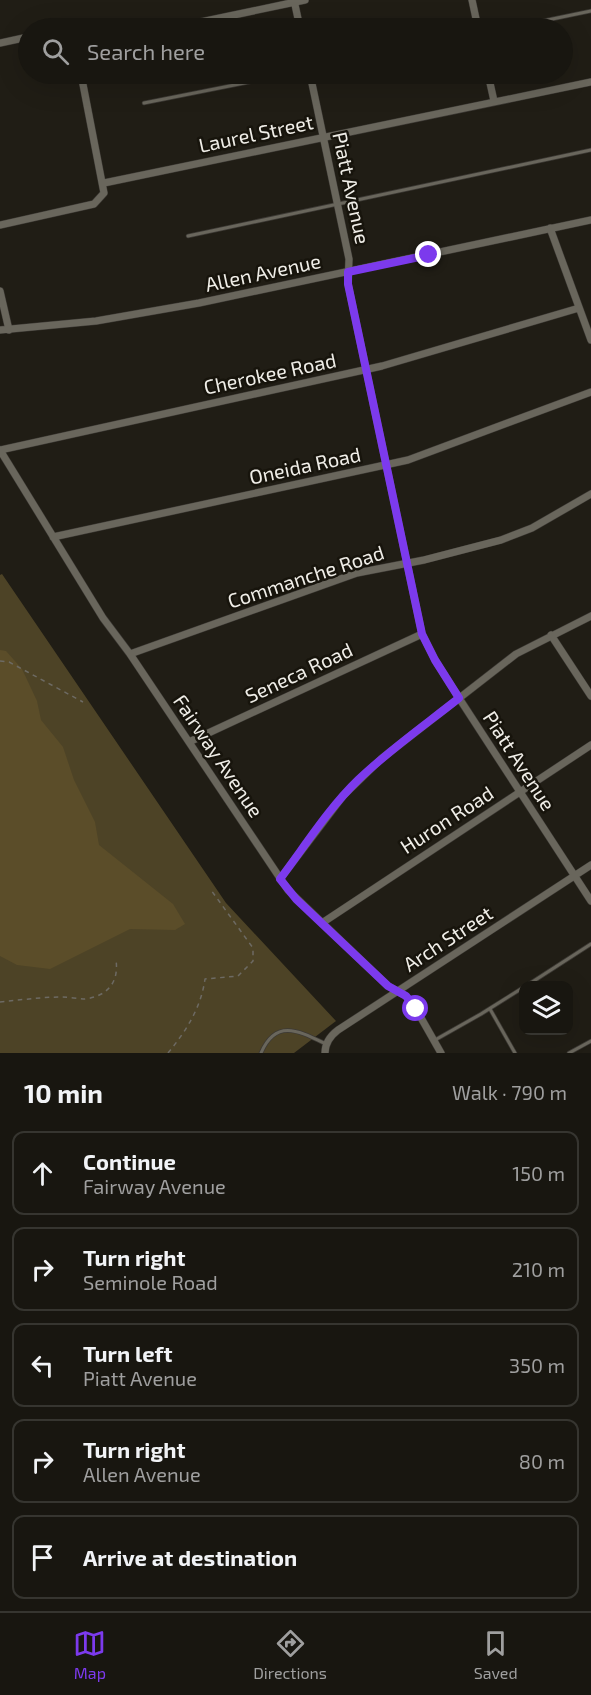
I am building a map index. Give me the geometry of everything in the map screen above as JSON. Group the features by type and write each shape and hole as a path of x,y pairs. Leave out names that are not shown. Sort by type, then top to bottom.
{"street":[{"path":"217,18 305,0"},
{"path":"471,0 476,18"},
{"path":"294,1 298,18"},
{"path":"0,43 18,39"},
{"name":"Laurel Street","path":"104,183 591,82"},
{"path":"0,225 94,204 104,192 83,84"},
{"name":"Piatt Avenue","path":"312,84 349,259 348,284 422,634 459,698 591,901"},
{"path":"490,84 494,101"},
{"name":"Allen Avenue","path":"0,330 144,314 591,220"},
{"path":"550,228 591,340"},
{"path":"0,291 9,330"},
{"name":"Cherokee Road","path":"0,450 366,370 579,308"},
{"name":"Oneida Road","path":"54,537 408,460 591,392"},
{"name":"Fairway Avenue","path":"0,450 103,618 130,654 280,879 296,899 388,986 406,996 441,1053"},
{"name":"Commanche Road","path":"130,654 357,573 501,540 532,528 591,494"},
{"path":"280,879 343,796 381,759 516,654 591,616"},
{"name":"Seneca Road","path":"189,742 422,634"},
{"path":"552,635 591,696"},
{"name":"Huron Road","path":"322,923 591,745"},
{"name":"Arch Street","path":"326,1044 338,1030 591,865"},
{"path":"325,1053 326,1044"}],"lane":[{"path":"557,18 591,11"},
{"path":"144,103 240,84"},
{"path":"188,236 591,150"},
{"path":"533,981 591,944"},
{"path":"434,1040 519,990"},
{"path":"490,1009 515,1053"},
{"path":"261,1053 267,1041 285,1029 326,1044"},
{"path":"569,1053 591,1041"}],"path":[{"path":"0,661 9,662 83,702"},
{"path":"168,1053 196,1012 203,994 205,979 238,976 253,961 253,948 211,890"},
{"path":"0,1002 63,997 86,999 102,993 114,984 118,973 116,960"}],"shaded area":[{"path":"2,574 226,903 336,1021 294,1053 0,1053 0,575"},
{"path":"0,650 6,651 22,669 37,701 41,720 63,747 74,780 95,822 99,845 173,904 185,924 175,930 130,929 50,969 17,965 0,956"}],"route":[{"path":"416,1009 406,996 388,986 296,899 280,879 357,781 381,759 459,698 422,634 348,284 348,272 429,255"}]}
